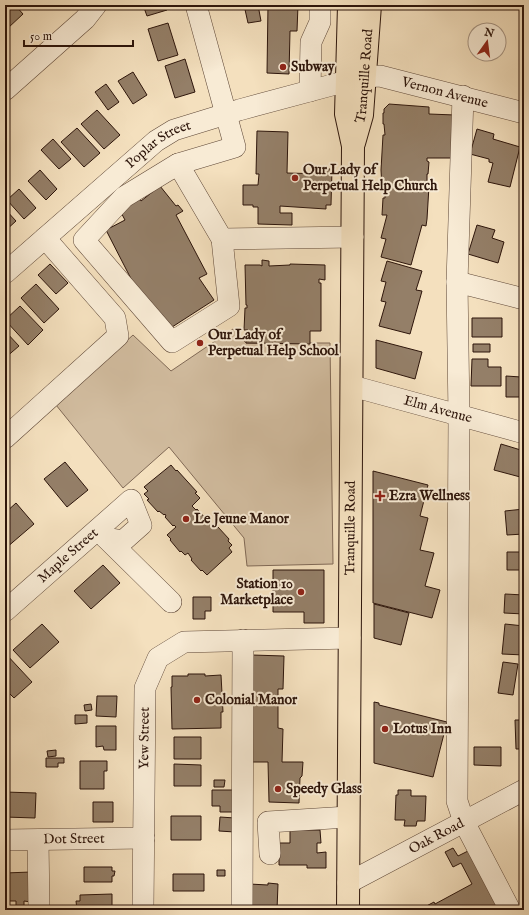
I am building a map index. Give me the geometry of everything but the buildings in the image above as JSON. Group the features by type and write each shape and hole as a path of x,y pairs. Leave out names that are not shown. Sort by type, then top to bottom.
{"main road":[{"name":"Tranquille Road","path":"356,79 370,5"},
{"name":"Tranquille Road","path":"348,14 362,115 354,146 348,910"}],"street":[{"path":"5,90 85,19 96,5"},
{"path":"178,164 222,238 229,306 172,342 84,240 124,197 178,164 235,147 196,5"},
{"path":"310,91 312,42 320,14 348,14"},
{"name":"Vernon Avenue","path":"356,79 380,76 463,96 524,113"},
{"name":"Poplar Street","path":"5,273 156,141 174,130 226,114 356,79"},
{"path":"463,96 457,282 459,415 457,801 464,822 510,910"},
{"path":"222,238 353,237"},
{"path":"5,438 118,336 115,318 45,238"},
{"path":"457,282 524,300"},
{"name":"Elm Avenue","path":"352,386 524,433"},
{"name":"Maple Street","path":"5,611 102,533 131,500"},
{"path":"102,533 171,602"},
{"name":"Yew Street","path":"143,910 145,688 158,658 184,642 350,638"},
{"path":"242,910 243,640"},
{"name":"Oak Road","path":"348,883 524,790"},
{"path":"270,854 268,822 348,817"},
{"name":"Dot Street","path":"5,840 144,838"},
{"path":"38,840 39,910"}],"shaded area":[{"name":"Our Lady of Perpetual Help School","path":"233,329 246,343 330,343 333,564 247,566 244,538 169,447 123,488 56,405 133,335 171,371"}],"place":[{"name":"Subway","path":"283,67"},
{"name":"Our Lady of Perpetual Help Church","path":"295,178"},
{"name":"Our Lady of Perpetual Help School","path":"200,343"},
{"name":"Ezra Wellness","path":"380,496"},
{"name":"Le Jeune Manor","path":"186,519"},
{"name":"Station 10 Marketplace","path":"301,592"},
{"name":"Colonial Manor","path":"197,700"},
{"name":"Lotus Inn","path":"385,729"},
{"name":"Speedy Glass","path":"278,789"}]}
